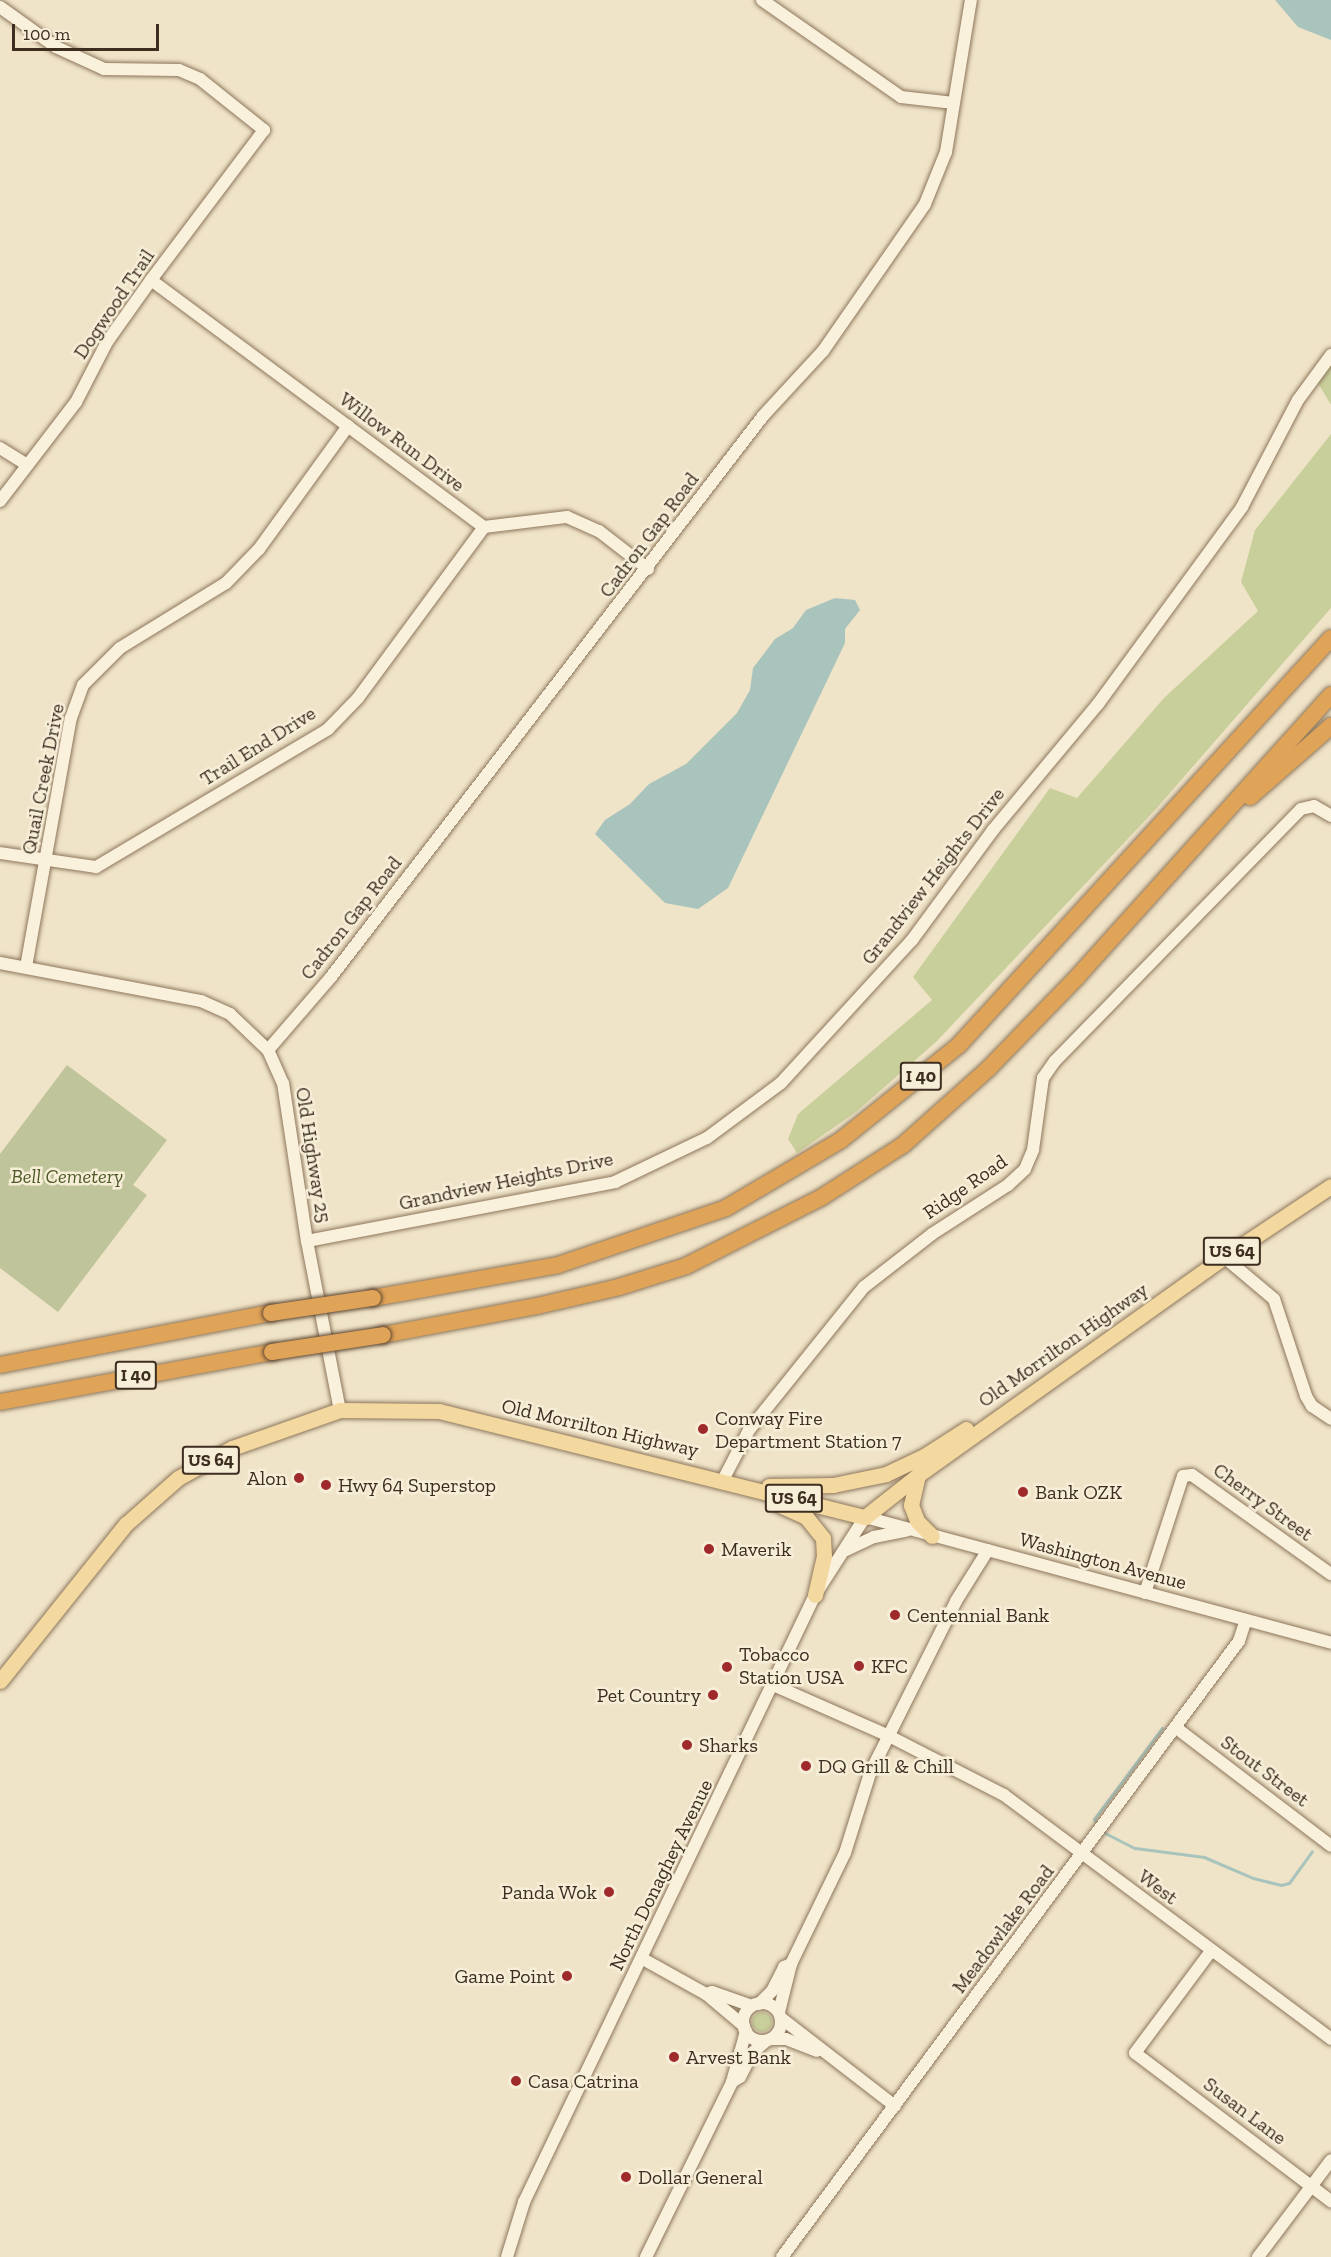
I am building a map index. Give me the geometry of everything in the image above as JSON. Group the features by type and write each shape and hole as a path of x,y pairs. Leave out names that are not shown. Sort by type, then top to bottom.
{"highway":[{"name":"I 40","path":"0,1365 271,1314 374,1298 569,1262 726,1208 841,1140 959,1045 1331,638"},
{"name":"I 40","path":"0,1402 272,1352 383,1335 619,1287 686,1266 822,1197 903,1145 989,1068 1078,976 1162,880 1331,695"},
{"path":"1162,880 1331,726"}],"main road":[{"name":"Old Morrilton Highway","path":"0,1681 126,1524 178,1478 232,1448 340,1410 439,1411 865,1517 1049,1381 1224,1257 1331,1186"},
{"path":"723,1480 770,1486 833,1485 885,1474 924,1456 1049,1381"},
{"path":"918,1476 911,1505 917,1521 932,1536"},
{"path":"723,1480 792,1508 817,1527 824,1556 815,1595"}],"street":[{"path":"762,0 901,97 954,103"},
{"name":"Cadron Gap Road","path":"268,1050 338,967 648,569 764,416 823,351 925,204 946,152 971,0"},
{"name":"Dogwood Trail","path":"0,6 56,47 104,69 179,70 200,79 264,129 108,342 76,402 0,501"},
{"name":"Willow Run Drive","path":"152,279 484,527"},
{"name":"Grandview Heights Drive","path":"307,1240 615,1182 707,1138 781,1083 912,940 993,830 1098,704 1242,507 1298,400 1331,355"},
{"name":"Quail Creek Drive","path":"26,967 72,718 82,685 120,648 226,583 259,549 348,426"},
{"path":"0,447 27,465"},
{"path":"484,527 567,517 599,531 648,569"},
{"name":"Trail End Drive","path":"46,862 96,867 328,729 358,698 484,527"},
{"name":"Ridge Road","path":"723,1480 749,1430 864,1287 932,1234 1008,1185 1025,1168 1033,1150 1043,1078 1054,1061 1301,809 1314,806 1331,816"},
{"path":"0,853 46,862"},
{"name":"Old Highway 25","path":"0,963 201,1001 230,1014 268,1050 283,1083 307,1240 340,1410"},
{"path":"1224,1257 1274,1299 1306,1396 1312,1406 1331,1419"},
{"name":"Cherry Street","path":"1145,1593 1183,1476 1192,1475 1331,1574"},
{"name":"Washington Avenue","path":"865,1517 1246,1620 1330,1640"},
{"name":"North Donaghey Avenue","path":"507,2257 524,2202 643,1959 815,1595 865,1517"},
{"path":"841,1554 874,1537 914,1532"},
{"path":"732,2082 740,2077 752,2053 780,2030 780,2015 791,1964 845,1853 870,1773 956,1600 991,1551"},
{"name":"Meadowlake Road","path":"782,2257 1239,1641 1246,1620"},
{"name":"West","path":"773,1685 889,1736 1004,1795 1331,2038"},
{"name":"Stout Street","path":"1175,1727 1330,1843"},
{"name":"Susan Lane","path":"1211,1951 1135,2053 1331,2200"},
{"path":"643,1959 706,1994 745,2028 755,2040 790,2040 821,2052"},
{"path":"646,2257 732,2082 745,2028 745,2015 772,1991 784,1967 791,1964"},
{"path":"706,1994 712,1992 756,2005 770,2005 821,2052 895,2106"},
{"path":"1258,2257 1331,2160"}],"green space":[{"path":"1331,364 1331,405 1318,383"},
{"path":"1331,434 1331,608 1156,809 936,1042 856,1112 797,1153 788,1139 798,1114 932,1000 913,977 1050,788 1077,798 1164,698 1258,611 1241,582 1255,530"},
{"name":"Bell Cemetery","path":"67,1065 167,1140 133,1185 147,1195 58,1312 0,1268 0,1154"},
{"path":"758,2012 766,2012 772,2018 772,2026 766,2032 758,2032 752,2026 752,2018"}],"water":[{"path":"1275,0 1331,0 1331,40 1298,27"},
{"path":"835,598 855,600 860,610 845,629 845,643 728,888 698,909 665,903 595,834 605,820 630,804 649,784 686,764 737,713 750,690 753,668 775,639 793,628 806,610"}],"waterway":[{"path":"1098,1825 1094,1819 1162,1728"},
{"path":"1101,1831 1135,1848 1204,1857 1253,1878 1281,1885 1289,1883 1312,1851"}],"place":[{"name":"Conway Fire Department Station 7","path":"703,1429"},
{"name":"Alon","path":"299,1478"},
{"name":"Hwy 64 Superstop","path":"326,1485"},
{"name":"Bank OZK","path":"1023,1492"},
{"name":"Maverik","path":"709,1549"},
{"name":"Centennial Bank","path":"895,1615"},
{"name":"KFC","path":"859,1666"},
{"name":"Tobacco Station USA","path":"727,1667"},
{"name":"Pet Country","path":"713,1695"},
{"name":"Sharks","path":"687,1745"},
{"name":"DQ Grill & Chill","path":"806,1766"},
{"name":"Panda Wok","path":"609,1892"},
{"name":"Game Point","path":"567,1976"},
{"name":"Arvest Bank","path":"674,2057"},
{"name":"Casa Catrina","path":"516,2081"},
{"name":"Dollar General","path":"626,2177"}]}
